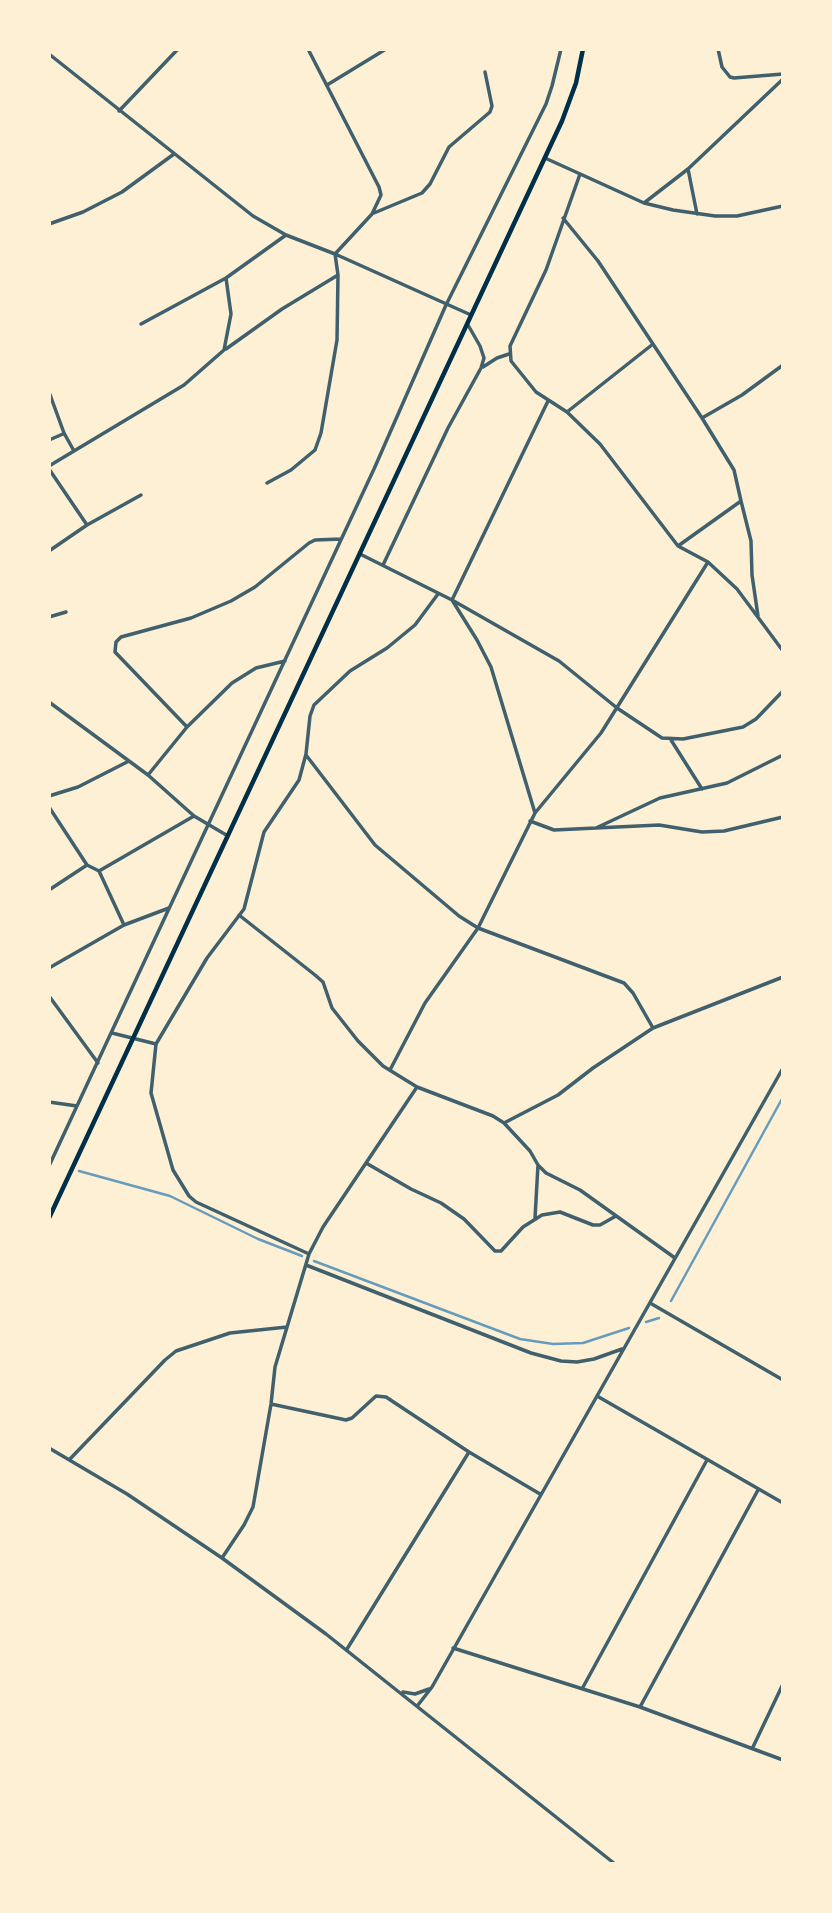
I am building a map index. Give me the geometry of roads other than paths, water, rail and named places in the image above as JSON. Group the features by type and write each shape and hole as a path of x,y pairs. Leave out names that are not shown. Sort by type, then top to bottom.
{"main road":[{"path":"49,1218 545,158 569,105 583,49"}],"street":[{"path":"119,111 177,49"},
{"path":"308,49 379,187 380,195 372,214 335,254"},
{"path":"327,85 386,49"},
{"path":"49,1166 210,825 446,305 546,104 561,49"},
{"path":"718,49 722,67 730,77 783,76"},
{"path":"49,54 253,216 286,235 471,315"},
{"path":"372,214 422,193 430,184 449,147 489,112 492,106 485,72"},
{"path":"644,203 688,169 783,76"},
{"path":"49,224 113,198 174,154"},
{"path":"545,158 644,203 697,214 737,216 783,206"},
{"path":"688,169 697,214"},
{"path":"580,174 546,270 510,346 511,361 519,373 548,401 566,412 600,444 678,546 708,562 737,589 783,651"},
{"path":"563,218 598,261 734,470 751,541 752,575 758,617"},
{"path":"141,324 226,278 286,235"},
{"path":"267,482 291,470 315,450 321,433 337,340 338,275 335,254"},
{"path":"87,525 49,468 184,385 224,350 282,309 338,275"},
{"path":"224,350 231,314 226,278"},
{"path":"383,566 448,428 481,368 484,358 468,325"},
{"path":"566,412 653,344"},
{"path":"481,368 496,358 509,355"},
{"path":"702,418 742,395 783,365"},
{"path":"49,391 64,433 74,451"},
{"path":"452,600 548,401"},
{"path":"49,440 64,433"},
{"path":"49,551 87,525 141,495"},
{"path":"678,546 741,501"},
{"path":"187,727 115,652 116,642 121,637 191,618 231,601 309,543 315,540 341,539"},
{"path":"360,554 452,600 559,661 657,736 683,739 743,727 756,719 783,691"},
{"path":"390,1070 425,1003 478,928 535,813 601,733 708,562"},
{"path":"309,1254 196,1202 189,1196 174,1173 151,1093 156,1044 207,958 247,903 264,832 299,779 314,705 350,671 387,648 415,625 438,594"},
{"path":"452,600 491,667 535,813"},
{"path":"49,617 66,612"},
{"path":"148,775 187,727 232,683 256,668 285,661"},
{"path":"49,702 148,775 194,816 228,836"},
{"path":"670,739 702,789"},
{"path":"306,754 375,845 459,916 478,928 624,983 633,993 653,1028"},
{"path":"594,829 660,798 727,783 783,755"},
{"path":"49,796 78,787 130,761"},
{"path":"49,807 88,865 99,871 124,925"},
{"path":"99,871 194,816"},
{"path":"530,821 554,830 659,825 702,832 724,831 783,817"},
{"path":"49,890 88,865"},
{"path":"49,968 124,925 170,908"},
{"path":"239,915 323,982 332,1008 358,1041 390,1070 417,1087 493,1116 504,1123 546,1173 580,1190 675,1258"},
{"path":"504,1123 558,1095 653,1028 783,977"},
{"path":"49,996 98,1063"},
{"path":"112,1033 156,1044"},
{"path":"418,1705 432,1687 783,1068"},
{"path":"222,1558 253,1507 275,1367 309,1254 323,1227 417,1087"},
{"path":"49,1102 77,1106"},
{"path":"366,1163 441,1203 464,1219 495,1251 501,1251 523,1227 536,1218 560,1212 600,1225 616,1216"},
{"path":"536,1218 538,1165"},
{"path":"306,1265 531,1353 561,1361 584,1361 624,1348"},
{"path":"650,1303 783,1380"},
{"path":"70,1460 176,1351 235,1332 287,1327"},
{"path":"271,1404 345,1420 352,1418 376,1396 386,1397 540,1494"},
{"path":"596,1396 783,1503"},
{"path":"49,1448 127,1494 222,1558 418,1705 615,1864"},
{"path":"346,1650 469,1451"},
{"path":"582,1689 708,1460"},
{"path":"640,1707 758,1490"},
{"path":"453,1648 640,1707 783,1760"},
{"path":"753,1747 783,1684"},
{"path":"397,1691 415,1694 432,1687"}],"waterway":[{"path":"671,1301 783,1097"},
{"path":"79,1171 170,1196 258,1239 302,1256"},
{"path":"314,1261 520,1339 553,1344 583,1343 629,1328"},
{"path":"646,1322 659,1318"}]}
